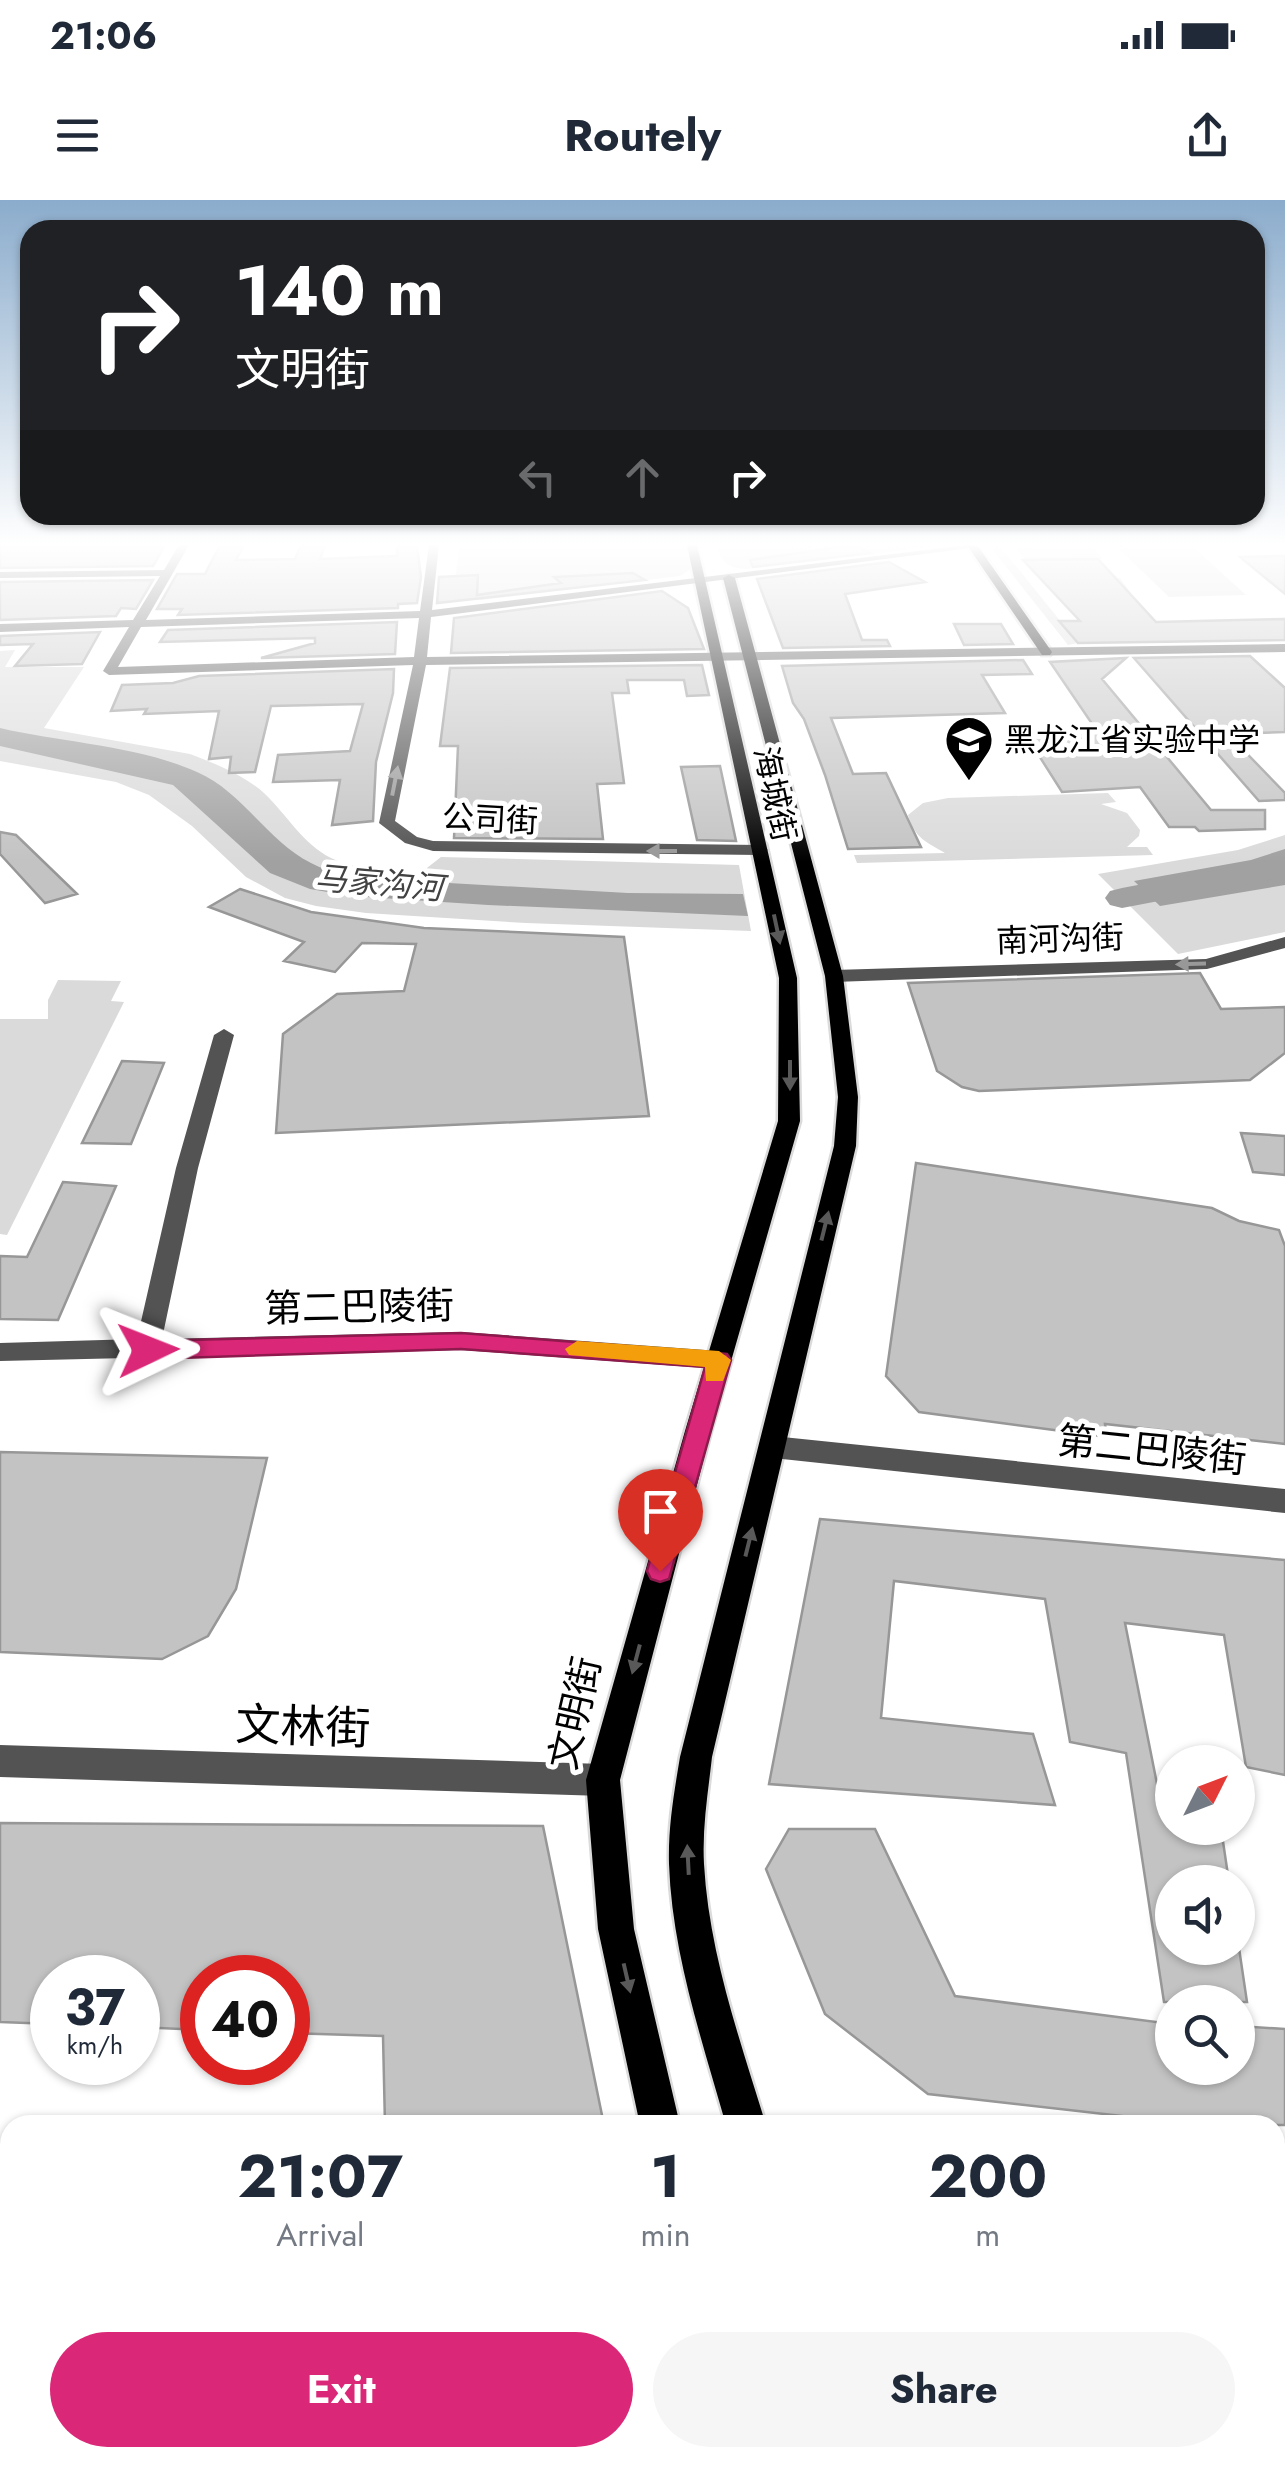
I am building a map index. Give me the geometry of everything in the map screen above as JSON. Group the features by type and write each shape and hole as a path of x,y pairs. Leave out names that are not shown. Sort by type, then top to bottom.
{"main road":[{"name":"海城街","path":"715,651 788,978"},
{"name":"海城街","path":"748,651 834,976"},
{"path":"743,2115 690,1904 686,1828 696,1757 845,1146 848,1097 834,976"},
{"name":"文明街","path":"658,2115 616,1929 602,1780 789,1122 788,978"}],"street":[{"path":"121,651 109,671 420,661 1112,651"},
{"name":"公司街","path":"421,651 387,823 394,832 433,846 760,850"},
{"name":"南河沟街","path":"834,976 1207,964 1285,942"},
{"path":"148,1350 187,1168 224,1035"},
{"name":"第二巴陵街","path":"0,1352 461,1341 719,1360"},
{"name":"第二巴陵街","path":"772,1446 1285,1502"},
{"name":"文林街","path":"0,1761 602,1780"}],"shaded area":[{"path":"0,651 15,651 5,667 84,667 44,728 190,754 219,766 257,787 312,845 331,858 376,869 423,871 441,857 739,865 751,931 366,913 285,898 246,877 192,826 149,795 116,782 0,761"},
{"path":"1108,793 1116,802 1101,804 1127,813 1140,830 1127,847 1147,847 1153,855 857,863 854,855 945,853 914,830 908,815 923,803 948,798"},
{"path":"1285,835 1285,932 1178,954 1098,874 1238,850"},
{"path":"58,980 121,981 111,1001 124,1002 7,1235 0,1234 0,1019 48,1019 48,1000"}],"water":[{"path":"0,728 125,750 197,772 228,791 295,853 335,872 378,879 628,893 743,894 748,916 488,905 351,896 310,889 270,873 173,785 0,746"},
{"path":"1285,849 1285,885 1160,906 1134,881 1251,860"}],"building":[{"path":"27,651 89,651 82,664 15,666"},
{"path":"287,651 395,651 395,654 261,658"},
{"path":"451,651 591,651 451,653"},
{"path":"1250,656 1285,688 1285,732 1228,734 1285,793 1285,800 1259,801 1134,658"},
{"path":"1126,658 1102,679 1211,810 1265,810 1265,829 1199,831 1195,827 1169,827 1140,787 1062,792 1024,732 1097,731 1050,662"},
{"path":"1023,660 1032,674 982,675 1005,713 831,718 853,774 886,773 921,847 848,849 825,775 804,719 793,703 782,666"},
{"path":"702,665 709,695 687,696 684,680 627,680 629,693 612,693 624,783 597,784 603,839 454,838 458,746 440,746 450,668"},
{"path":"394,669 393,693 376,762 373,821 332,825 340,780 273,782 278,755 350,751 363,704 271,706 255,772 229,773 231,757 209,759 219,711 111,711 122,685 173,683 199,676"},
{"path":"720,766 736,841 697,840 681,767"},
{"path":"0,832 16,835 77,894 45,903 0,854"},
{"path":"240,889 311,912 424,928 624,937 649,1116 276,1133 283,1034 337,994 404,991 416,944 362,943 335,972 284,961 304,942 209,907"},
{"path":"1200,973 1221,1009 1285,1007 1285,1053 1250,1080 979,1091 962,1087 937,1071 908,983"},
{"path":"122,1061 164,1063 131,1144 82,1143"},
{"path":"1241,1133 1285,1136 1285,1175 1253,1172"},
{"path":"916,1163 1212,1208 1239,1221 1279,1230 1285,1246 1285,1444 1105,1424 1107,1437 919,1412 886,1376"},
{"path":"63,1182 116,1186 58,1320 0,1319 0,1256 27,1257"},
{"path":"0,1452 267,1458 236,1589 208,1636 162,1659 0,1652"},
{"path":"820,1519 1285,1560 1285,1775 1255,1769 1255,1745 1242,1745 1224,1635 1125,1623 1155,1774 1155,1845 1224,1845 1226,1865 1155,1865 1155,1943 1126,1753 1070,1742 1045,1599 894,1581 881,1718 1033,1734 1055,1805 769,1784"},
{"path":"0,1823 543,1826 602,2115 385,2115 383,2036 310,2034 310,1955 180,1955 180,2029 160,2028 160,1955 30,1955 30,2023 0,2022"},
{"path":"789,1829 875,1829 955,1996 1155,2022 1155,2085 1255,2085 1255,2027 1285,2029 1285,2115 1113,2115 928,2094 825,2014 766,1869"},
{"path":"1158,1965 1242,1965 1244,1985 1161,1985"}],"waterway":[{"name":"马家沟河","path":"1122,898 1285,867"}],"slow traffic":[{"path":"577,1349 719,1360 715,1375"}],"place":[{"name":"黑龙江省实验中学","path":"969,782"}],"route":[{"path":"148,1350 461,1341 719,1360 660,1571"}]}
